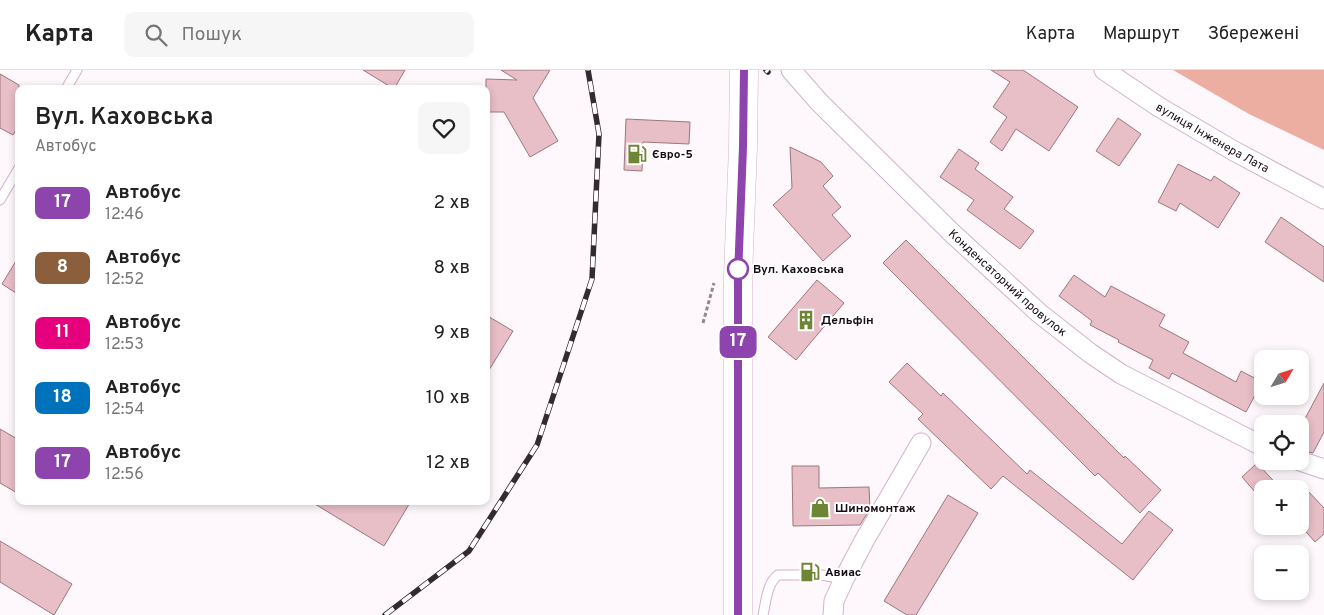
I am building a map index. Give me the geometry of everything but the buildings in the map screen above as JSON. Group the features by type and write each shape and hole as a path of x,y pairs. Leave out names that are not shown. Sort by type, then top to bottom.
{"main road":[{"path":"738,615 738,276 744,70"}],"street":[{"name":"Конденсаторний провулок","path":"791,70 819,102 952,233 1039,313 1090,353 1121,374 1254,442"},
{"name":"вулиця Інженера Лата","path":"1104,70 1159,107 1217,142 1324,199"},
{"path":"833,615 834,601 844,579 921,443"},
{"path":"1309,464 1324,469"}],"lane":[{"path":"68,85 77,70"},
{"path":"0,200 15,175"},
{"path":"763,615 770,586 773,579 778,575 821,575 844,579"}],"path":[{"path":"703,323 717,275"}],"shaded area":[{"path":"1173,70 1324,70 1324,150 1249,114"}],"railway":[{"path":"385,615 469,551 537,445 592,279 599,134 588,70"}],"bus line":[{"name":"17","path":"738,615 738,276 744,70"}],"place":[{"name":"Євро-5","path":"637,154"},
{"name":"Вул. Каховська","path":"738,269"},
{"name":"Дельфін","path":"806,320"},
{"name":"Шиномонтаж","path":"820,508"},
{"name":"Авиас","path":"810,572"}]}
